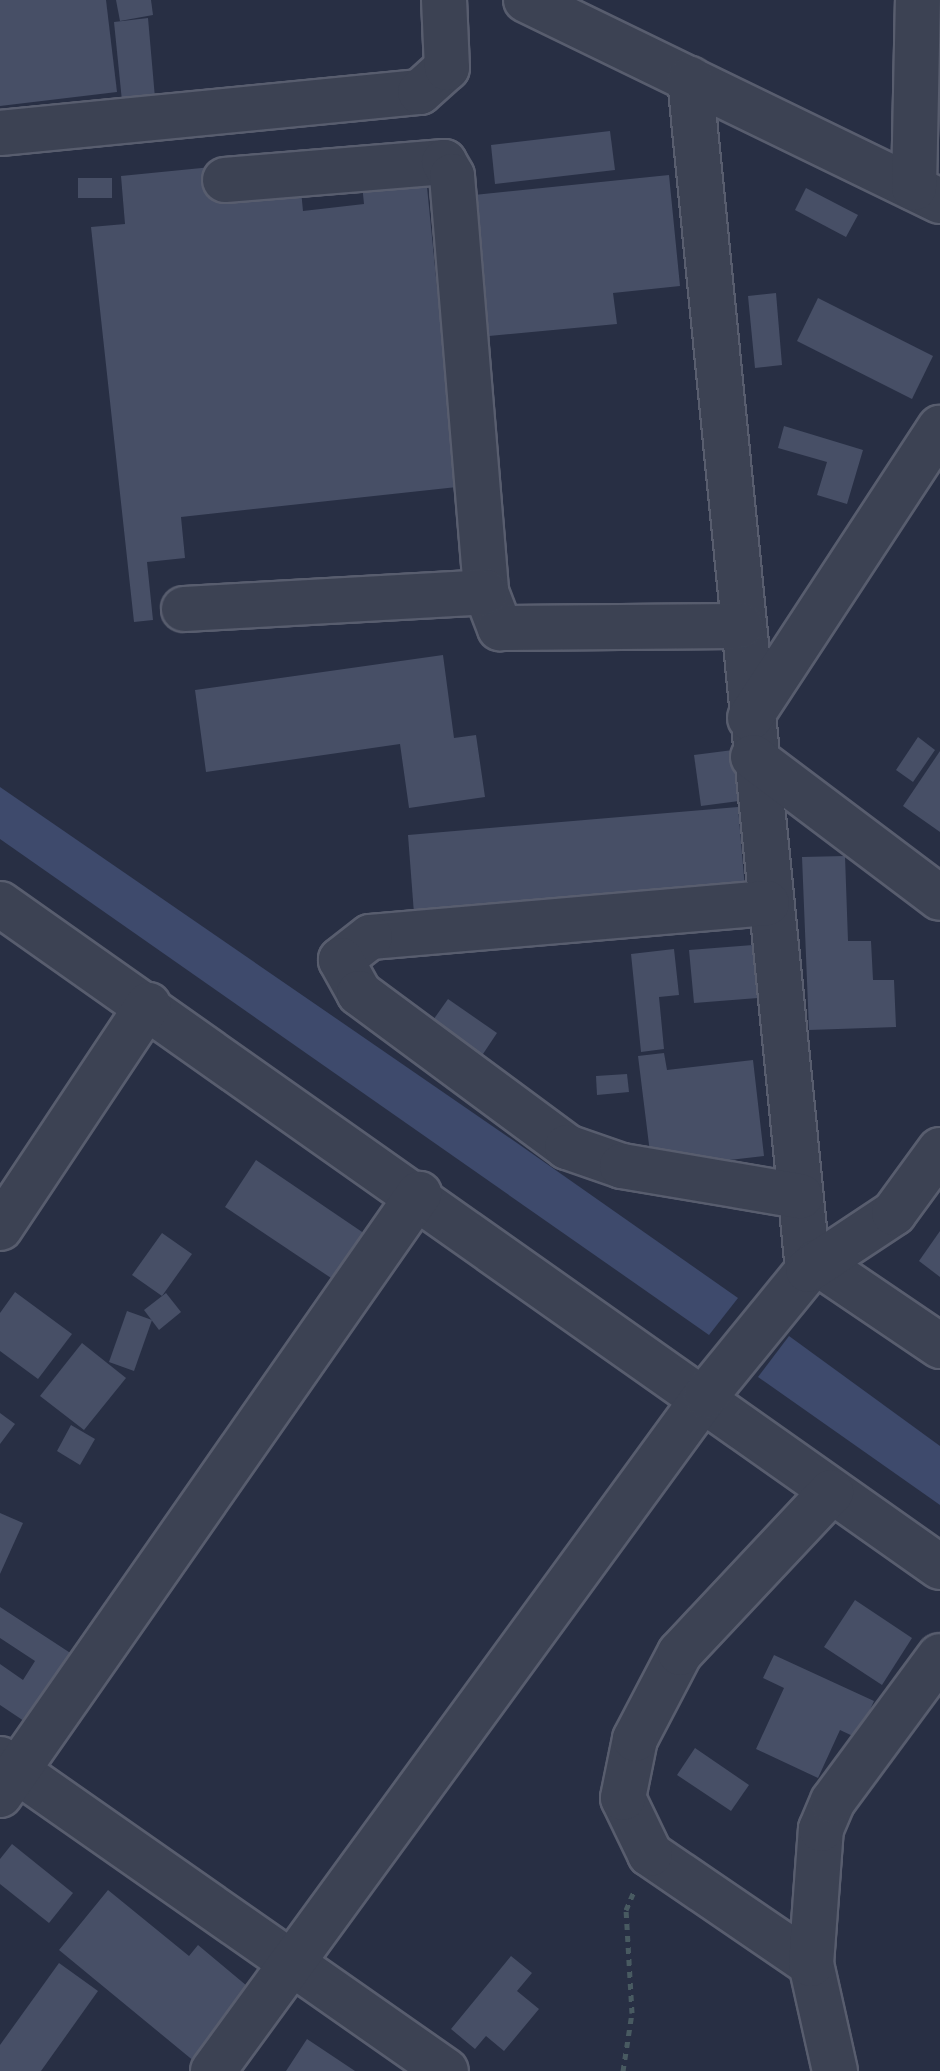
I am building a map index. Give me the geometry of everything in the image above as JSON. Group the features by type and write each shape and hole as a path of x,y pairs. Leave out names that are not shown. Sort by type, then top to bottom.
{"street":[{"path":"0,133 420,92 440,82 447,68 444,0"},
{"path":"526,0 927,194 918,0"},
{"path":"690,79 767,903 800,1196 812,1266 940,1346"},
{"path":"225,180 444,162 452,176 486,592 500,628 517,632 741,626"},
{"path":"751,737 934,452"},
{"path":"184,609 486,592"},
{"path":"751,737 940,898"},
{"path":"767,903 370,937 341,960 359,993 567,1147 622,1166 800,1196"},
{"path":"0,904 706,1395 831,1492 940,1567"},
{"path":"0,1228 148,1005"},
{"path":"213,2071 706,1395 812,1266 894,1213 940,1150"},
{"path":"419,1194 6,1775 294,1962 446,2071"},
{"path":"811,1964 650,1854 623,1798 635,1739 680,1653 831,1492"},
{"path":"835,2071 811,1964 816,1854 827,1815 940,1656"}],"path":[{"path":"623,2071 632,2013 626,1910 650,1854"}],"water":[{"path":"0,787 738,1298 709,1335 0,839"},
{"path":"789,1336 940,1446 940,1505 758,1377"}],"building":[{"path":"0,0 106,0 117,92 0,106"},
{"path":"116,0 151,0 153,15 120,21"},
{"path":"148,18 155,98 122,101 114,22"},
{"path":"610,131 615,170 495,184 491,145"},
{"path":"252,163 300,180 303,211 364,204 362,184 426,177 457,487 181,517 185,558 147,562 153,620 134,622 91,227 125,224 121,176"},
{"path":"669,175 680,286 613,293 617,324 489,336 474,195"},
{"path":"78,178 112,178 112,198 78,198"},
{"path":"806,188 858,215 846,237 795,210"},
{"path":"776,293 782,365 755,368 748,296"},
{"path":"818,298 933,356 912,399 797,341"},
{"path":"784,426 863,450 847,504 817,495 827,462 778,448"},
{"path":"443,655 454,738 476,735 485,797 409,808 400,744 206,772 195,690"},
{"path":"918,737 935,750 913,782 896,770"},
{"path":"733,750 739,801 701,806 694,755"},
{"path":"940,751 940,832 903,806"},
{"path":"738,807 746,900 415,927 408,835"},
{"path":"845,856 848,941 871,941 873,980 894,980 896,1027 809,1030 802,857"},
{"path":"753,945 758,998 694,1003 689,950"},
{"path":"674,949 679,995 659,997 664,1049 641,1052 631,954"},
{"path":"448,999 497,1033 481,1057 431,1023"},
{"path":"664,1053 667,1070 753,1060 764,1156 652,1169 638,1056"},
{"path":"627,1074 629,1092 597,1095 596,1076"},
{"path":"256,1160 371,1238 340,1284 225,1207"},
{"path":"940,1231 940,1277 919,1261"},
{"path":"162,1233 192,1254 162,1296 132,1275"},
{"path":"15,1292 72,1334 38,1379 0,1351 0,1313"},
{"path":"166,1293 181,1312 159,1330 144,1310"},
{"path":"127,1311 152,1320 134,1371 109,1362"},
{"path":"82,1343 126,1378 84,1430 40,1396"},
{"path":"0,1413 15,1424 0,1444"},
{"path":"71,1425 95,1439 80,1465 57,1451"},
{"path":"0,1513 23,1523 0,1574"},
{"path":"855,1600 912,1638 882,1685 824,1647"},
{"path":"0,1607 75,1656 30,1725 0,1705 0,1664 23,1680 35,1661 0,1638"},
{"path":"774,1655 874,1701 857,1738 840,1730 818,1778 756,1749 784,1688 763,1678"},
{"path":"695,1748 749,1785 731,1811 677,1775"},
{"path":"12,1844 73,1893 49,1923 0,1884 0,1859"},
{"path":"108,1890 189,1956 198,1945 253,1991 195,2062 59,1950"},
{"path":"511,1956 532,1973 517,1991 539,2009 504,2051 486,2036 475,2049 451,2029"},
{"path":"59,1963 98,1991 41,2071 0,2071 0,2045"},
{"path":"307,2039 355,2071 286,2071"}]}
